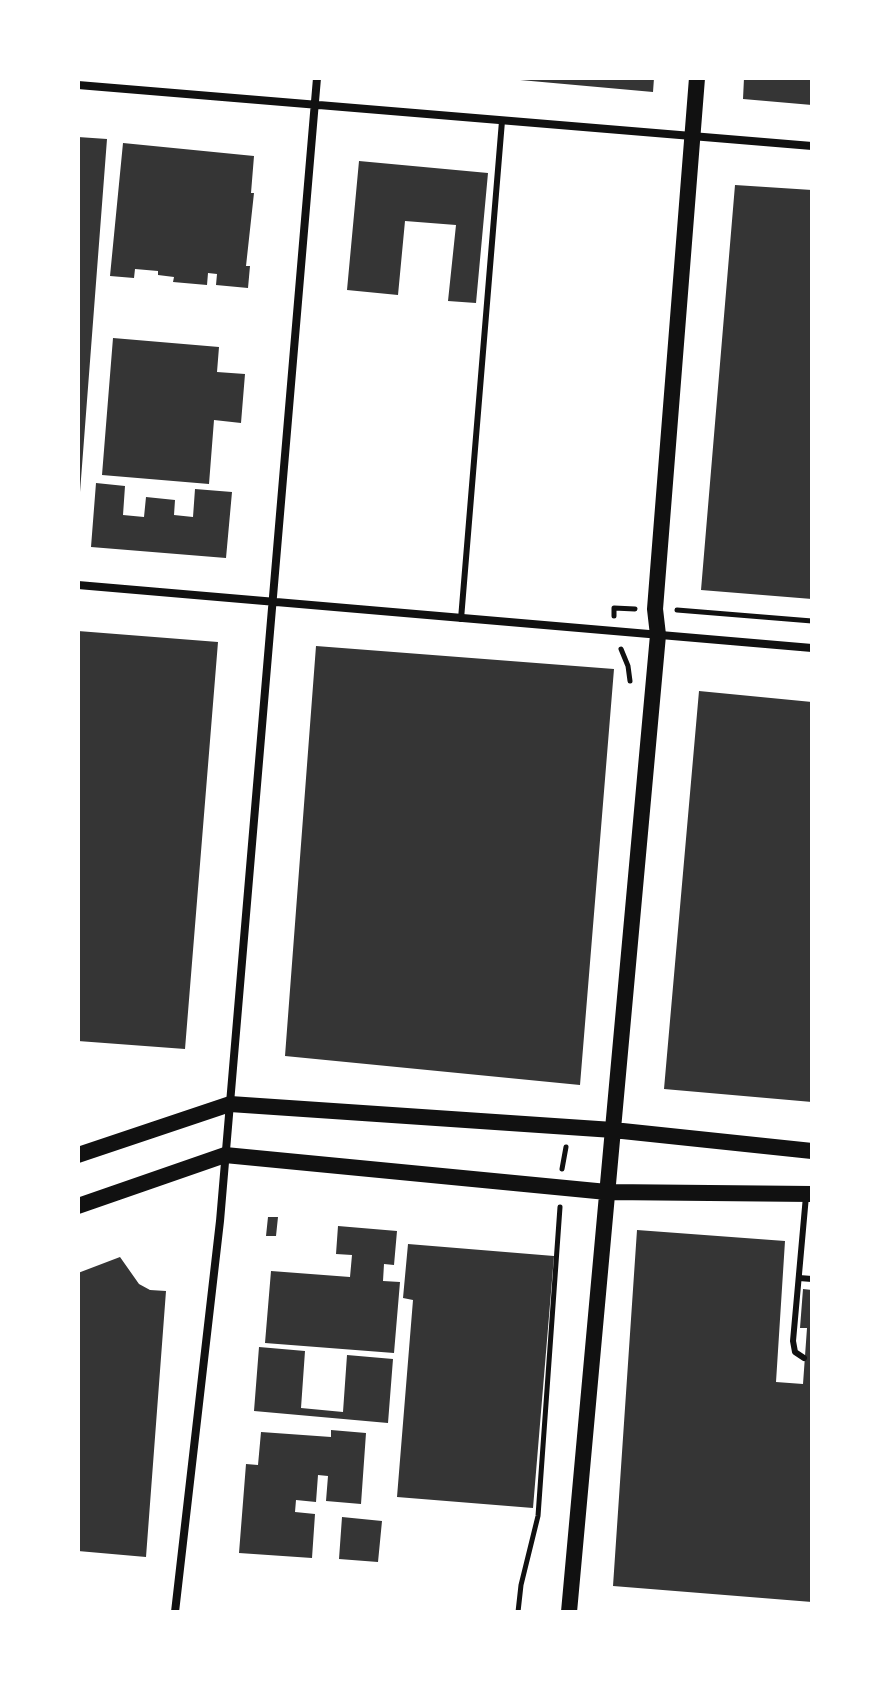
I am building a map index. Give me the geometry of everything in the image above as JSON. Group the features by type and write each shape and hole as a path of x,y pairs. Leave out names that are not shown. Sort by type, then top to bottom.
{"main road":[{"path":"569,1612 658,635 655,609 697,78"},
{"path":"78,1155 230,1104 613,1130 812,1151"},
{"path":"78,1206 225,1155 607,1192 809,1193"}],"street":[{"path":"175,1612 220,1221 317,78"},
{"path":"78,85 812,146"},
{"path":"78,585 812,648"}],"lane":[{"path":"461,619 502,121"},
{"path":"804,1358 795,1352 793,1341 809,1193"},
{"path":"799,1278 812,1279"}],"building":[{"path":"521,78 654,78 653,92"},
{"path":"744,78 812,78 812,105 743,99"},
{"path":"78,137 107,139 80,492 78,492"},
{"path":"123,143 254,156 251,193 254,193 246,266 250,266 248,288 216,285 217,274 208,273 207,285 173,282 174,277 158,275 158,271 135,269 134,278 110,276"},
{"path":"359,161 488,173 476,303 448,301 456,225 405,221 398,295 347,290"},
{"path":"735,185 812,190 812,599 701,590"},
{"path":"113,338 219,347 217,372 245,374 241,423 214,420 209,484 102,475"},
{"path":"96,483 125,486 123,515 144,517 146,497 175,500 174,515 193,517 195,489 232,492 226,558 91,547"},
{"path":"78,631 218,642 185,1049 78,1041"},
{"path":"316,646 614,669 580,1085 285,1056"},
{"path":"699,691 812,702 812,1102 664,1089"},
{"path":"268,1217 278,1217 276,1236 266,1236"},
{"path":"338,1226 397,1231 394,1265 384,1264 383,1281 400,1282 394,1353 265,1343 271,1271 350,1277 352,1255 336,1254"},
{"path":"637,1230 785,1241 776,1382 803,1384 807,1328 800,1328 803,1289 812,1290 812,1602 613,1586"},
{"path":"408,1244 554,1256 533,1508 397,1497 413,1300 403,1298"},
{"path":"120,1257 139,1284 150,1290 166,1291 146,1557 78,1551 78,1273"},
{"path":"259,1347 305,1351 301,1408 343,1412 347,1355 393,1359 388,1423 254,1411"},
{"path":"331,1430 366,1433 361,1504 326,1501 328,1476 318,1475 316,1502 296,1500 295,1512 315,1514 312,1558 239,1553 246,1464 258,1465 261,1432 331,1437"},
{"path":"342,1517 382,1521 378,1562 339,1559"}]}
